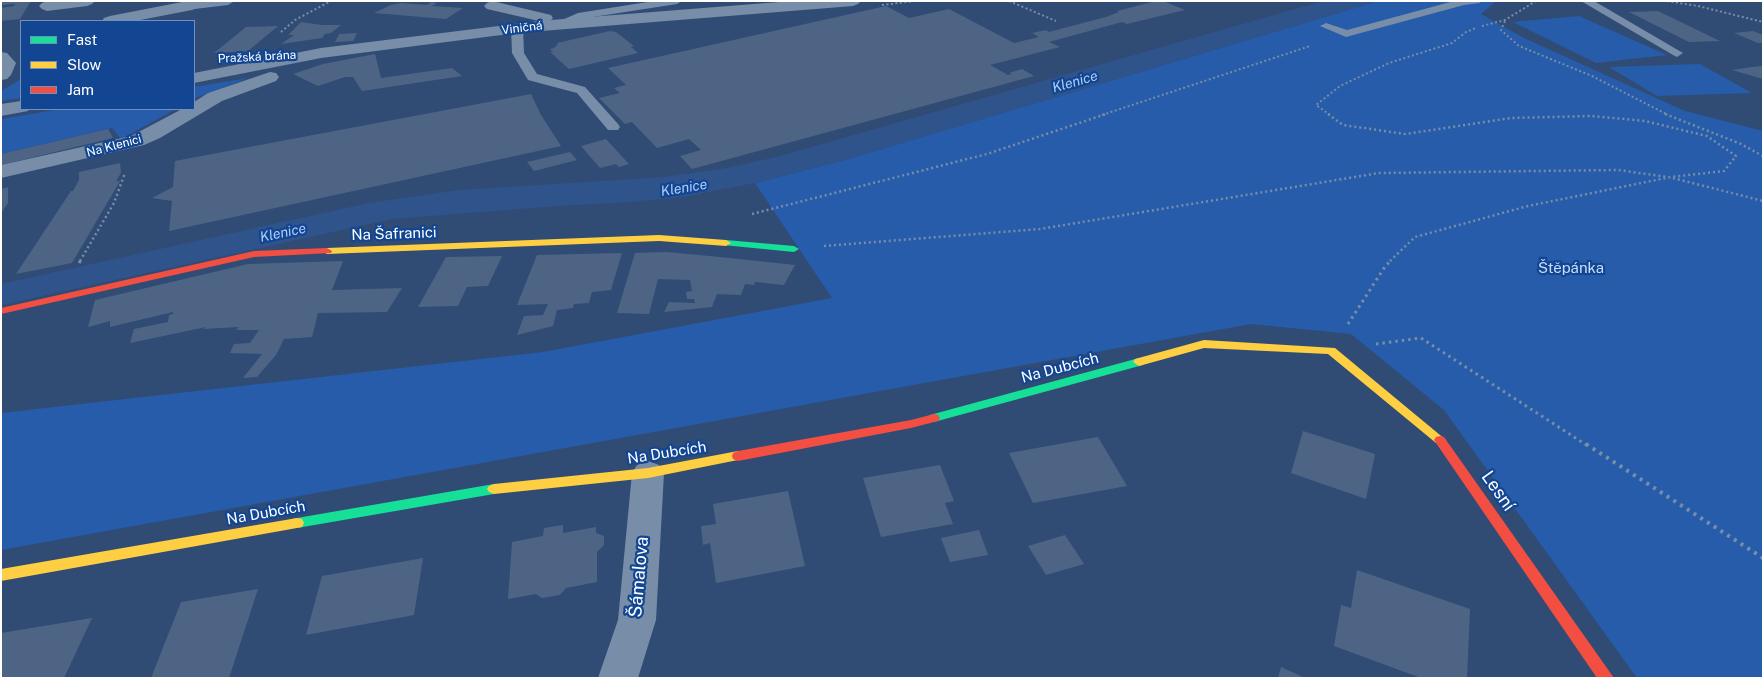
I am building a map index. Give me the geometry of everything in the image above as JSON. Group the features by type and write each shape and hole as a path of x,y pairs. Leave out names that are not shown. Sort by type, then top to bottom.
{"street":[{"path":"47,6 87,1"},
{"name":"Viničná","path":"195,78 321,53 518,28 561,23 853,1"},
{"path":"115,20 194,4"},
{"path":"492,6 561,23"},
{"name":"Pražská brána","path":"195,61 321,53"},
{"name":"Na Klenici","path":"195,109 215,97 265,78 303,68"},
{"path":"1,110 20,107"},
{"name":"Na Klenici","path":"1,172 137,142 194,110"},
{"name":"Na Šafranici","path":"1,311 254,254 659,238 794,248"},
{"name":"Na Dubcích","path":"1,574 511,486 648,473 911,424 1204,344 1330,352"},
{"name":"Lesní","path":"1330,352 1443,443 1606,678"},
{"name":"Šámalova","path":"618,678 637,620 648,473"}],"lane":[{"path":"561,23 578,16 678,1"},
{"path":"1326,26 1346,34 1463,2 1476,1"},
{"path":"1586,1 1677,53"},
{"path":"194,4 228,2"},
{"path":"518,28 518,52 532,77 581,90 612,127"}],"path":[{"path":"278,34 295,20 331,1"},
{"path":"1009,1 1056,21"},
{"path":"1330,352 1386,265 1415,237 1528,206 1671,177 1724,171 1736,156 1707,136 1645,122 1592,116 1511,118 1406,134 1343,125 1316,104 1340,86 1375,69 1452,43 1472,30 1505,20 1536,1"},
{"path":"1667,1 1698,6 1763,22"},
{"path":"1505,20 1501,30 1518,46 1592,76 1667,115 1741,144 1763,156"},
{"path":"746,216 987,154 1346,34"},
{"path":"77,266 114,203 137,142"},
{"path":"794,248 1040,230 1380,173 1618,170 1671,177 1763,201"},
{"path":"1330,352 1421,338 1763,558"}],"green space":[{"name":"Štěpánka","path":"1378,1 1496,1 1481,14 1524,38 1685,111 1763,131 1763,678 1637,678 1444,410 1351,334 1251,324 1,550 1,413 543,352 832,298 755,183 845,160"},
{"path":"1579,16 1667,55 1596,63 1513,22"},
{"path":"1700,64 1752,93 1657,96 1609,67"},
{"path":"248,78 195,98 195,87"},
{"path":"20,80 20,98 1,101 1,91"},
{"path":"55,110 174,110 121,139 112,128 1,154 1,119"}],"water":[{"name":"Klenice","path":"1323,1 1378,1 845,160 755,183 682,197 392,219 1,305 1,284 369,203 459,190 664,177 727,168 780,156"}],"building":[{"path":"1,1 31,1 20,19 1,21 1,8 14,6 15,4 1,5"},
{"path":"1156,1 1163,1 1185,10 1127,24 1122,22 1049,42 1060,47 990,65 1008,75 1022,69 1034,76 692,169 680,156 701,150 689,139 657,148 632,122 625,124 599,98 620,93 614,88 626,85 608,68 886,6 909,18 949,9 1014,43 1039,37 1032,33 1046,30 1049,32"},
{"path":"431,2 437,3 432,6 463,8 446,19 374,13 391,5 401,3 427,5"},
{"path":"1658,11 1720,41 1689,42 1629,12"},
{"path":"301,22 341,25 331,33 325,34 322,38 281,44 294,35 288,35"},
{"path":"278,26 248,51 214,53 246,27"},
{"path":"610,31 616,32 634,46 631,47 638,53 569,69 550,52 553,52 550,49 554,48 557,43"},
{"path":"1753,31 1763,35 1763,43 1758,43 1734,33"},
{"path":"357,33 353,41 335,42 339,34"},
{"path":"375,54 381,78 452,68 462,76 362,91 353,77 345,77 318,86 293,74 323,64"},
{"path":"1762,66 1763,79 1732,70 1752,67"},
{"path":"531,94 541,115 561,146 169,231 172,201 152,198 173,187 175,161"},
{"path":"108,129 113,138 1,165 1,154"},
{"path":"606,139 629,164 619,167 616,164 600,168 581,146"},
{"path":"570,152 577,160 534,171 527,162"},
{"path":"120,163 121,173 116,181 120,181 72,263 16,274 71,191 73,191 79,180 79,172"},
{"path":"8,187 8,203 1,213 1,189"},
{"path":"666,252 795,265 784,285 755,282 754,285 745,284 741,295 717,294 712,307 664,312 669,302 695,303 694,299 687,299 686,292 692,291 690,280 658,279 649,314 617,313 635,253"},
{"path":"622,253 611,290 592,292 589,303 574,304 573,308 557,310 553,326 517,335 524,316 543,315 548,304 517,305 537,255"},
{"path":"502,256 488,286 467,287 458,306 418,307 446,257"},
{"path":"343,261 332,290 402,288 387,312 318,313 312,337 284,339 276,355 257,377 243,378 262,354 230,353 234,344 250,343 259,330 236,330 239,327 203,329 206,327 130,343 134,329 168,322 169,315 173,314 173,312 110,327 110,321 88,327 95,300 248,264"},
{"path":"1303,431 1375,454 1366,499 1291,473"},
{"path":"1098,437 1127,486 1033,503 1009,453"},
{"path":"940,465 954,501 945,503 953,524 881,537 863,478"},
{"path":"788,491 805,566 716,583 710,543 703,545 701,526 716,524 713,504"},
{"path":"563,525 563,533 596,527 596,533 604,536 604,545 597,552 597,582 566,588 560,595 542,598 536,594 508,599 512,542 543,536 544,528"},
{"path":"979,530 988,555 950,562 941,538"},
{"path":"1065,535 1084,564 1046,575 1028,546"},
{"path":"423,558 414,615 306,635 322,576"},
{"path":"1357,570 1470,609 1467,678 1421,678 1334,646 1341,605 1351,608"},
{"path":"258,589 229,678 151,678 181,602"},
{"path":"92,618 64,678 1,678 1,633"},
{"path":"1281,667 1305,678 1278,678"}],"traffic: fast":[{"path":"726,243 794,249"},
{"path":"934,418 1139,362"},
{"path":"297,523 494,489"}],"traffic: slow":[{"path":"327,251 659,238 726,243"},
{"path":"1139,362 1204,344 1331,351 1440,440"},
{"path":"494,489 648,473 738,456"},
{"path":"1,575 297,523"}],"traffic: jam":[{"path":"1,311 254,254 327,251"},
{"path":"738,456 911,424 934,418"},
{"path":"1440,440 1606,678"}]}
